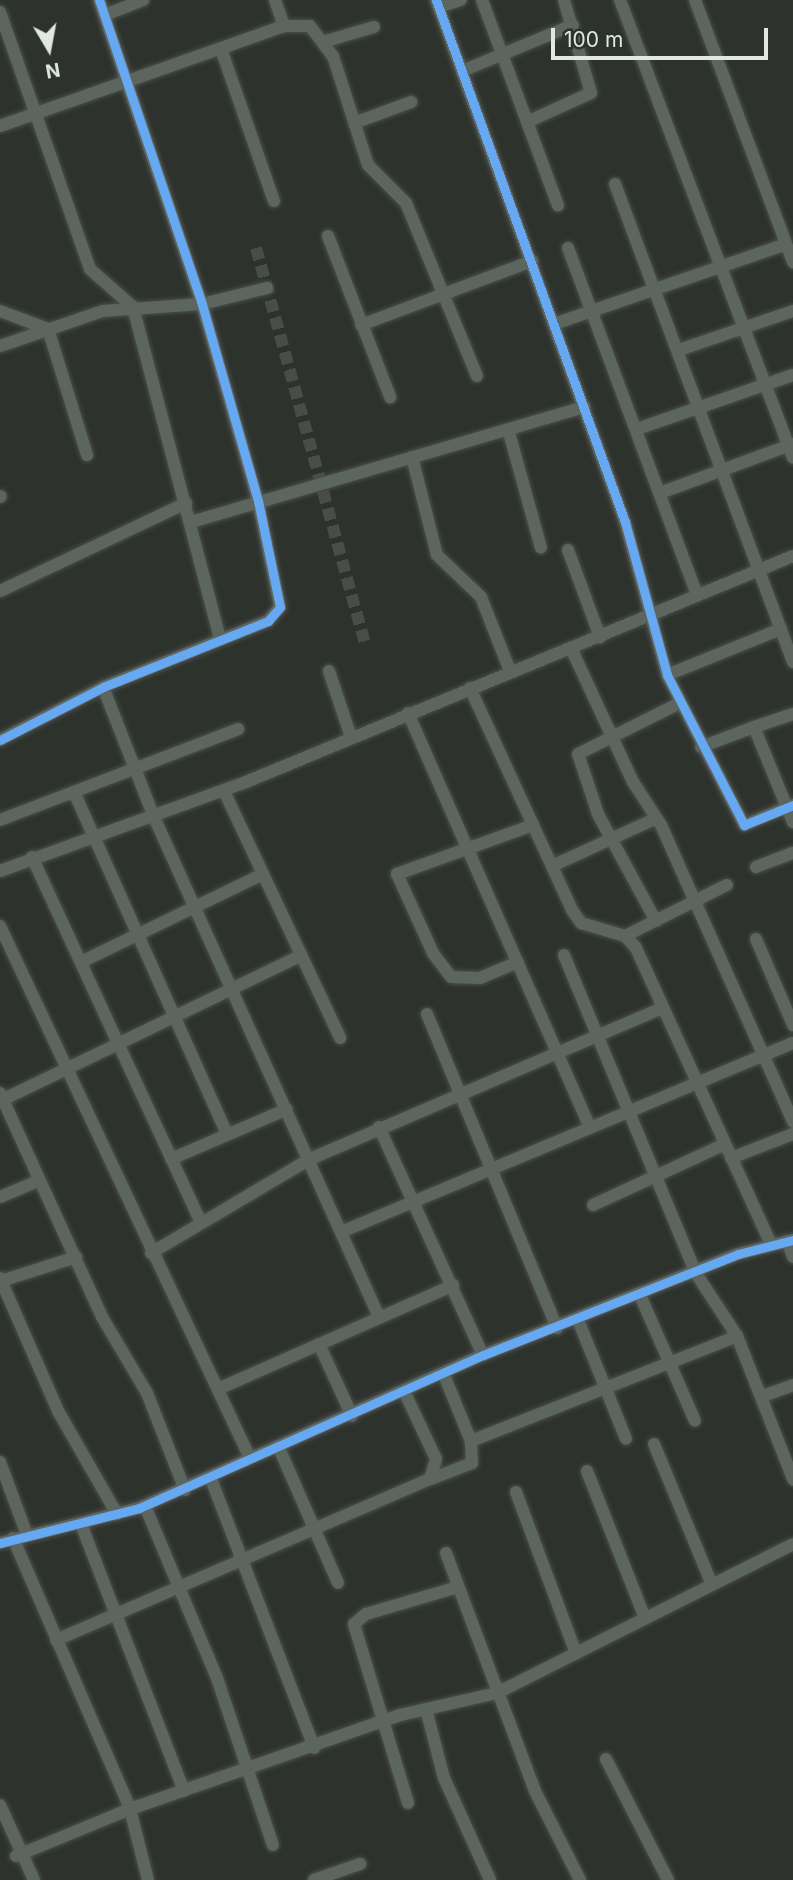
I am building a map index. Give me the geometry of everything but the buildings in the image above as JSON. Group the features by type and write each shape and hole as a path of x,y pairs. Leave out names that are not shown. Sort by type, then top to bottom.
{"street":[{"path":"0,740 103,687 268,621 280,607 258,501 202,304 99,0"},
{"path":"105,15 143,0"},
{"path":"275,0 284,26"},
{"path":"461,0 438,4 585,407 653,612 667,676 701,747 744,825 790,806"},
{"path":"482,0 558,205"},
{"path":"527,122 591,93 564,0"},
{"path":"620,0 764,385 791,448 722,470 660,494"},
{"path":"695,0 793,262"},
{"path":"0,12 90,269 133,307 220,639"},
{"path":"461,72 503,57 573,25"},
{"path":"0,126 284,26 310,26 326,41 368,164 406,203 477,376"},
{"path":"326,41 374,27"},
{"path":"221,49 274,201"},
{"path":"354,124 411,102"},
{"path":"615,184 760,567 793,662"},
{"path":"328,236 390,397"},
{"path":"556,323 786,244"},
{"path":"568,248 696,593"},
{"path":"361,325 442,291 532,261"},
{"path":"0,346 48,329 133,307 202,304 267,288"},
{"path":"679,350 793,310"},
{"path":"0,311 48,329"},
{"path":"48,329 86,455"},
{"path":"637,429 793,375"},
{"path":"191,522 585,407"},
{"path":"508,429 541,548"},
{"path":"412,457 437,555 481,597 510,671"},
{"path":"0,591 186,503"},
{"path":"568,550 600,637"},
{"path":"0,871 93,834 154,817 224,791 510,671 600,637 696,593 793,556"},
{"path":"667,676 781,629"},
{"path":"570,648 610,735 657,818 793,1122"},
{"path":"329,671 351,737"},
{"path":"103,687 154,817 236,988 379,1317"},
{"path":"470,688 581,923 625,936 636,948 660,1009 771,1244"},
{"path":"656,921 613,838 578,761 582,748 680,704"},
{"path":"408,713 590,1127"},
{"path":"701,747 793,714"},
{"path":"754,727 790,806 793,822"},
{"path":"0,820 238,729"},
{"path":"224,791 341,1038"},
{"path":"74,792 140,934 227,1134"},
{"path":"552,866 657,818"},
{"path":"518,962 480,978 451,976 433,953 397,874 533,825"},
{"path":"756,867 793,853"},
{"path":"32,857 116,1044 201,1223"},
{"path":"81,962 263,874"},
{"path":"625,936 727,885"},
{"path":"0,926 64,1071 220,1388 250,1458"},
{"path":"756,939 793,1025"},
{"path":"185,1490 147,1393 76,1257 1,1097 64,1071 302,955"},
{"path":"564,955 695,1272 737,1336 763,1396 793,1479"},
{"path":"151,1252 310,1159 461,1091 660,1009"},
{"path":"427,1014 493,1167 557,1328"},
{"path":"341,1232 415,1197 628,1110 697,1086 793,1043"},
{"path":"171,1160 287,1108"},
{"path":"379,1127 415,1197 483,1355"},
{"path":"732,1158 793,1134"},
{"path":"593,1205 725,1144"},
{"path":"0,1197 40,1180"},
{"path":"0,1543 145,1506 444,1375 483,1355 578,1321 695,1272 771,1244 790,1241 793,1257"},
{"path":"76,1257 1,1279 58,1411 117,1514"},
{"path":"220,1388 453,1285"},
{"path":"640,1295 695,1421"},
{"path":"578,1321 604,1392 626,1439"},
{"path":"471,1441 604,1392 737,1336"},
{"path":"319,1344 352,1416"},
{"path":"56,1640 472,1463 471,1441 444,1375"},
{"path":"763,1396 793,1385"},
{"path":"404,1391 436,1459 430,1479"},
{"path":"654,1444 711,1582"},
{"path":"279,1448 338,1583"},
{"path":"0,1462 27,1535"},
{"path":"587,1472 645,1618"},
{"path":"211,1479 314,1748"},
{"path":"516,1492 576,1653"},
{"path":"145,1506 250,1770 273,1845"},
{"path":"81,1524 184,1791"},
{"path":"13,1538 130,1809 148,1880"},
{"path":"20,1855 130,1809 383,1723 426,1709 497,1693 711,1582 793,1544"},
{"path":"446,1553 535,1791 580,1880"},
{"path":"408,1803 354,1624 366,1614 458,1587"},
{"path":"426,1709 444,1778 490,1880"},
{"path":"606,1759 668,1880"},
{"path":"0,1805 20,1855 34,1880"},
{"path":"314,1880 360,1864"}],"tunnel":[{"path":"256,248 365,644"}],"cycle path":[{"path":"0,740 103,687 268,621 280,607 258,501 202,304 99,0"},
{"path":"436,0 625,522 667,675 744,825 793,805"},
{"path":"0,1543 139,1508 483,1355 738,1254 793,1240"}]}
